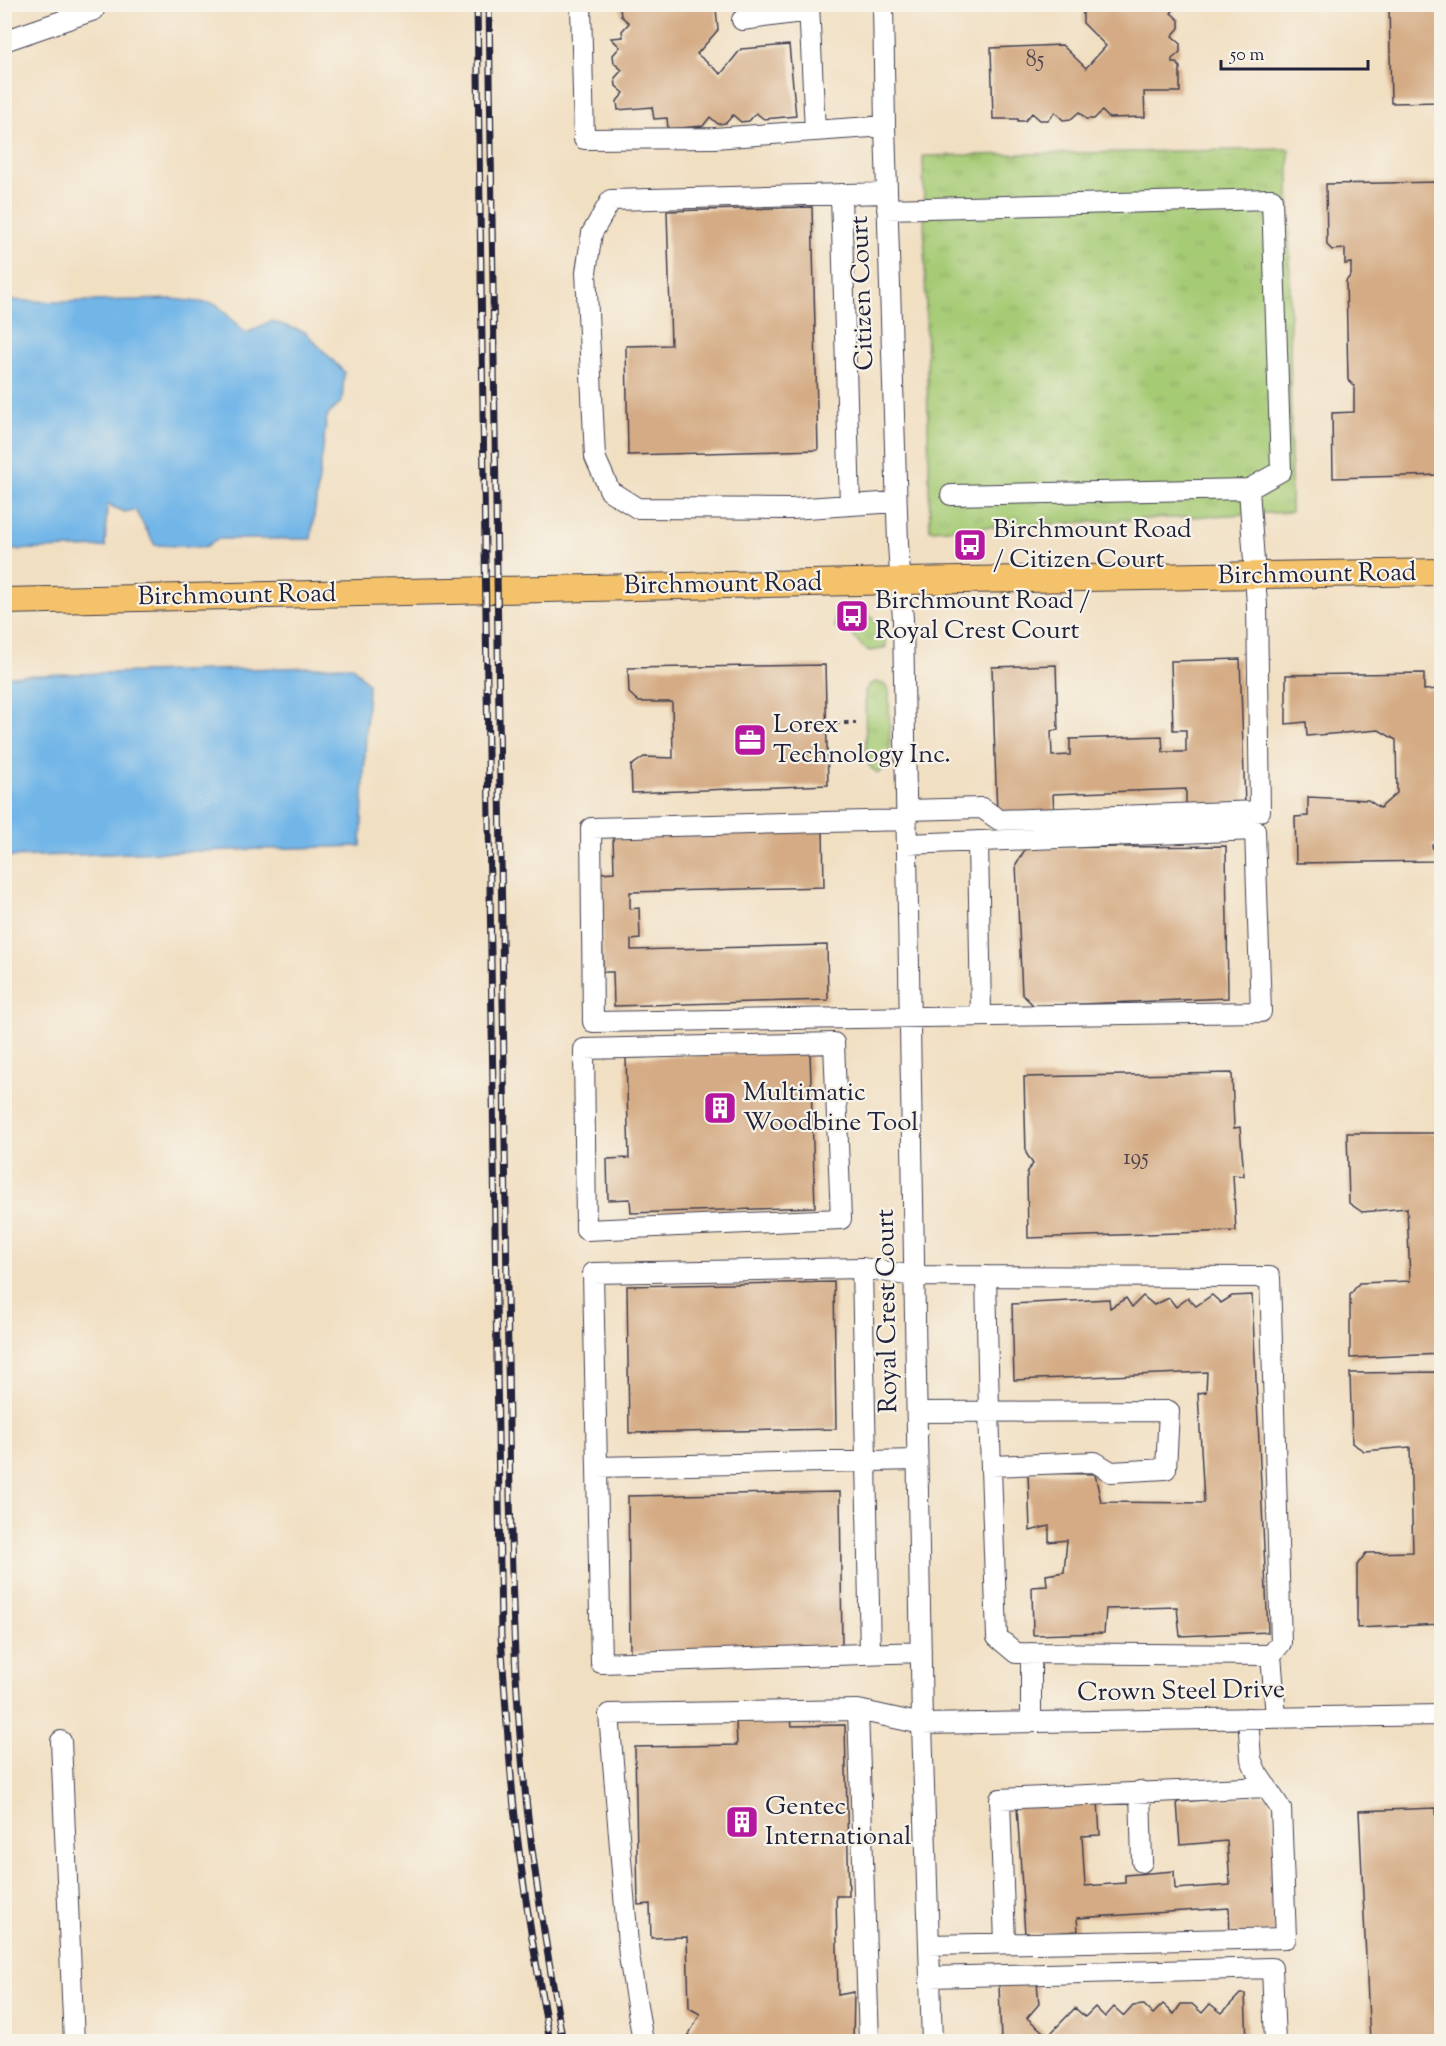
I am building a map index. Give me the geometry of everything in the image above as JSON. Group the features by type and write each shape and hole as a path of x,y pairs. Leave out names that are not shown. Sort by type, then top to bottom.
{"main road":[{"name":"Birchmount Road","path":"4,601 900,580 1442,572"}],"street":[{"path":"581,4 584,140 714,138 885,126"},
{"name":"Citizen Court","path":"883,4 887,201 900,580"},
{"path":"742,20 809,8 815,131"},
{"path":"4,41 94,10"},
{"path":"841,194 850,505"},
{"path":"897,502 791,509 637,508 610,491 595,457 586,272 592,232 611,200 841,194 887,201 1272,199 1281,471 1249,489 951,495"},
{"path":"907,844 1256,830 1261,1012 593,1022 591,828 907,815 982,808 999,820 1260,811 1257,605 1249,489"},
{"name":"Royal Crest Court","path":"900,580 903,620 907,815 922,1724 932,2042"},
{"path":"978,841 981,1015"},
{"path":"679,1020 680,1047"},
{"path":"834,1043 841,1219 586,1230 584,1049 680,1047 834,1043"},
{"path":"861,1268 870,1653"},
{"path":"921,1652 601,1663 593,1273 861,1268 914,1276 1270,1277 1281,1643 1271,1655 1276,1717"},
{"path":"986,1276 998,1637 1016,1653 1271,1655"},
{"path":"917,1412 1169,1411 1166,1469 1111,1472 1095,1462 991,1466"},
{"path":"597,1467 917,1460"},
{"path":"1031,1653 1031,1722"},
{"path":"858,1710 869,2042"},
{"name":"Crown Steel Drive","path":"644,2042 629,1956 609,1714 858,1710 922,1724 1442,1715"},
{"path":"929,1945 1286,1938 1281,1809 1257,1773 1251,1759 1248,1718"},
{"path":"61,1741 74,2042"},
{"path":"1005,1943 1000,1799 1267,1786"},
{"path":"1140,1791 1142,1862"},
{"path":"930,1977 1272,1968 1275,2042"}],"path":[{"path":"826,723 856,723"}],"green space":[{"path":"1289,149 1291,512 930,530 923,156"},
{"path":"867,614 881,628 886,647 868,650 849,632 835,627 835,617"},
{"path":"876,682 883,684 889,690 890,759 884,769 878,773 866,760 865,691 869,685"}],"water":[{"path":"173,299 216,304 246,333 271,321 305,332 344,372 342,401 327,416 311,539 217,539 205,547 155,545 135,510 124,512 107,504 105,547 5,550 5,300 58,302"},
{"path":"352,666 368,684 361,846 5,857 5,676"}],"building":[{"path":"622,4 730,4 716,8 718,30 697,54 721,74 741,49 789,45 796,116 764,119 756,113 749,121 741,122 733,115 726,123 718,124 710,117 703,126 668,129 667,118 654,119 652,107 618,110 617,101 624,93 616,86 615,78 622,70 614,63 613,55 620,47 611,38 623,37 622,31 629,23 621,16"},
{"path":"1083,4 1179,4 1171,13 1179,20 1179,28 1172,36 1180,43 1180,52 1172,59 1172,63 1180,67 1180,92 1144,92 1145,117 1109,118 1102,111 1094,119 1086,119 1079,112 1071,119 1063,120 1055,112 1048,120 1040,120 1032,113 1025,121 993,119 991,48 1062,45 1086,68 1106,46 1083,23"},
{"path":"1389,4 1442,4 1442,102 1391,103"},
{"path":"1442,182 1442,271 1437,271 1439,387 1442,387 1442,475 1333,478 1332,413 1354,412 1354,386 1348,380 1346,281 1351,275 1351,263 1345,264 1345,249 1332,250 1327,245 1326,184"},
{"path":"812,207 818,450 628,455 626,346 671,345 667,211"},
{"path":"1240,659 1245,805 1186,807 1186,789 1053,794 1054,813 997,815 992,667 1056,665 1058,730 1051,731 1052,756 1070,755 1070,739 1162,736 1163,752 1186,752 1186,730 1173,730 1171,661"},
{"name":"Lorex Technology Inc.","path":"825,665 828,785 632,793 631,766 644,757 673,758 672,702 639,702 629,693 628,668"},
{"path":"1424,673 1424,690 1442,689 1442,845 1432,845 1435,861 1296,863 1295,817 1308,816 1308,797 1368,800 1380,808 1397,793 1396,740 1379,730 1307,736 1306,722 1286,724 1286,675"},
{"path":"823,830 824,887 630,892 630,909 639,908 640,939 631,940 631,950 827,945 828,1000 614,1006 613,972 603,972 601,873 614,872 613,836"},
{"path":"1226,846 1228,998 1034,1006 1022,994 1016,864 1026,848"},
{"name":"Multimatic Woodbine Tool","path":"810,1052 815,1207 631,1213 630,1199 608,1200 607,1159 629,1158 626,1058"},
{"path":"1232,1073 1234,1128 1240,1127 1244,1176 1233,1175 1236,1231 1028,1238 1027,1171 1033,1164 1026,1153 1024,1077"},
{"path":"1347,1133 1442,1133 1442,1354 1350,1358 1350,1295 1359,1283 1410,1281 1407,1208 1362,1212 1349,1203"},
{"path":"834,1282 836,1429 629,1433 627,1286"},
{"path":"1212,1295 1221,1303 1232,1296 1252,1295 1268,1632 1180,1636 1177,1607 1106,1609 1104,1633 1033,1635 1032,1587 1047,1586 1046,1575 1064,1572 1067,1540 1049,1542 1049,1526 1030,1531 1028,1473 1095,1474 1101,1502 1204,1503 1198,1393 1206,1392 1207,1372 1014,1380 1012,1304 1109,1299 1110,1308 1126,1298 1132,1307 1143,1296 1154,1305 1169,1298 1176,1307 1188,1298 1196,1306"},
{"path":"1442,1372 1442,1624 1357,1628 1357,1565 1366,1553 1413,1552 1410,1447 1364,1451 1352,1443 1350,1373"},
{"path":"840,1492 842,1648 630,1652 628,1496"},
{"name":"Gentec International","path":"791,1720 792,1726 845,1725 849,1896 836,1896 838,1995 854,1992 853,2042 696,2042 697,2039 688,2036 700,2014 689,2008 687,1937 651,1938 650,1904 638,1905 635,1747 737,1745 736,1722"},
{"path":"1270,1795 1279,1932 1230,1935 1229,1908 1077,1918 1078,1931 1025,1935 1017,1807 1098,1801 1100,1835 1082,1836 1085,1886 1125,1883 1125,1875 1174,1871 1175,1889 1230,1885 1227,1841 1180,1845 1177,1802"},
{"path":"1436,1808 1442,1929 1442,2042 1370,2042 1359,1811"},
{"path":"1037,1983 1039,2004 1027,2018 1048,2036 1075,2008 1085,2017 1095,2007 1105,2017 1114,2007 1124,2016 1133,2006 1144,2005 1153,2014 1163,2004 1174,2014 1181,2004 1192,2004 1202,2013 1210,2004 1222,2013 1240,1994 1245,1994 1247,2042 1001,2042 999,1985"}],"railway":[{"path":"477,4 501,1636 508,1739 521,1867 550,2042"},
{"path":"489,4 510,1498 514,1629 521,1749 530,1833 563,2042"}],"place":[{"name":"Birchmount Road / Citizen Court","path":"970,545"},
{"name":"Birchmount Road / Royal Crest Court","path":"852,616"},
{"name":"Lorex Technology Inc.","path":"750,740"},
{"name":"Multimatic Woodbine Tool","path":"720,1108"},
{"name":"Gentec International","path":"742,1822"}]}
